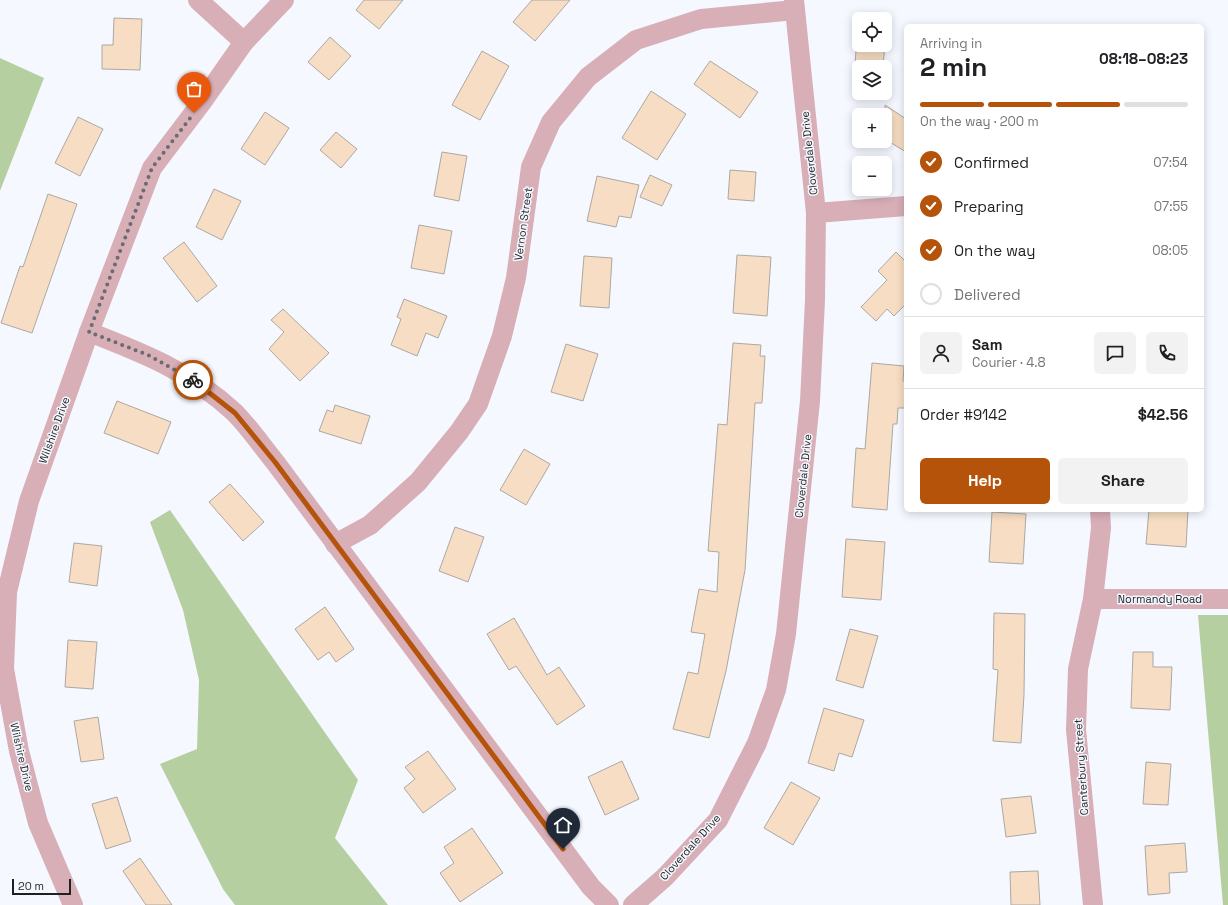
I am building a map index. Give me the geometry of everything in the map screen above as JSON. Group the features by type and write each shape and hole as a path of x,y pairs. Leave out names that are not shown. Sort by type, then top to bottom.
{"street":[{"path":"198,0 244,42"},
{"name":"Wilshire Drive","path":"73,905 38,823 19,751 4,669 7,592 29,501 89,332 152,168 202,102 244,42 284,0"},
{"name":"Cloverdale Drive","path":"633,905 664,877 718,820 757,743 776,690 786,634 810,401 815,300 816,213 795,5"},
{"name":"Vernon Street","path":"335,544 370,525 418,482 459,432 478,404 502,336 516,278 531,167 551,122 588,77 636,40 701,18 795,5"},
{"path":"816,213 904,206"},
{"path":"89,332 148,355 195,381 235,413 275,462 591,887 609,905"},
{"name":"Canterbury Street","path":"1092,905 1076,730 1078,669 1093,599 1101,528 1100,512"},
{"name":"Normandy Road","path":"1093,599 1228,599"}],"green space":[{"path":"0,58 44,78 0,191"},
{"path":"170,510 358,780 335,838 388,905 235,905 223,889 160,764 197,749 199,680 183,610 150,522"},
{"path":"1198,615 1228,615 1228,905 1223,905"}],"building":[{"path":"364,0 403,0 379,29 356,10"},
{"path":"532,0 570,0 535,41 513,22"},
{"path":"114,18 142,19 140,70 102,69 102,45 113,45"},
{"path":"330,37 351,56 329,80 308,62"},
{"path":"482,51 509,66 480,120 452,105"},
{"path":"856,52 884,52 884,60 855,60"},
{"path":"710,61 758,92 740,118 694,84"},
{"path":"651,91 686,114 657,160 622,138"},
{"path":"892,110 904,118 904,151 892,143"},
{"path":"265,112 289,128 265,165 241,149"},
{"path":"78,117 103,129 80,176 55,163"},
{"path":"336,132 357,149 341,168 320,150"},
{"path":"442,152 467,156 459,201 434,196"},
{"path":"730,170 756,172 754,201 728,199"},
{"path":"650,175 672,185 662,206 640,197"},
{"path":"597,176 639,185 631,218 619,216 616,227 587,221"},
{"path":"214,189 241,201 222,240 196,227"},
{"path":"48,194 77,204 32,333 1,323 20,266 23,267"},
{"path":"419,225 452,231 444,274 411,268"},
{"path":"184,242 217,286 197,302 163,258"},
{"path":"896,252 904,260 904,306 894,316 887,309 876,321 861,307 887,280 878,271"},
{"path":"737,255 771,257 767,316 733,313"},
{"path":"584,256 612,258 609,308 580,306"},
{"path":"404,299 447,316 438,338 426,333 417,356 391,345 401,319 397,317"},
{"path":"283,309 329,353 300,381 269,349 284,332 271,320"},
{"path":"733,343 761,345 760,356 765,356 762,403 755,403 745,570 726,671 709,738 673,729 688,672 698,674 705,634 691,632 699,589 717,592 719,552 708,551 718,424 727,425"},
{"path":"566,344 598,354 583,401 551,392"},
{"path":"872,363 904,366 904,408 898,408 897,424 893,424 887,510 852,507 856,448 865,449"},
{"path":"117,401 171,422 158,454 104,433"},
{"path":"335,405 370,416 361,444 319,431 327,410 333,412"},
{"path":"524,449 550,464 526,505 500,490"},
{"path":"230,484 264,522 243,541 209,502"},
{"path":"992,512 1026,514 1023,564 989,562"},
{"path":"1149,512 1188,512 1186,547 1146,544"},
{"path":"455,527 484,537 468,582 439,571"},
{"path":"846,539 885,542 881,600 842,597"},
{"path":"74,543 102,546 97,586 69,582"},
{"path":"325,607 354,649 336,662 329,652 318,660 295,629"},
{"path":"994,613 1025,614 1024,695 1021,743 993,741 998,670 993,669"},
{"path":"514,618 547,675 559,667 585,706 557,725 516,666 509,670 487,634"},
{"path":"850,629 878,636 863,688 836,680"},
{"path":"68,640 97,642 93,689 65,687"},
{"path":"1133,652 1153,652 1153,667 1172,667 1170,710 1131,708"},
{"path":"824,708 864,720 852,757 839,753 834,771 808,763"},
{"path":"98,717 104,759 81,762 74,721"},
{"path":"428,751 456,789 423,813 404,788 415,779 405,767"},
{"path":"622,761 639,799 605,815 588,777"},
{"path":"1146,762 1171,764 1168,805 1143,804"},
{"path":"791,782 820,798 793,845 764,828"},
{"path":"1031,796 1036,833 1006,837 1001,799"},
{"path":"117,797 131,841 106,849 92,804"},
{"path":"472,828 503,873 460,902 440,873 454,863 444,847"},
{"path":"1185,843 1187,872 1169,873 1170,893 1148,895 1145,846"},
{"path":"140,858 172,905 146,905 123,871"},
{"path":"1038,871 1040,905 1011,905 1010,872"}],"way so far":[{"path":"193,380 148,355 89,332 152,168 194,113"}],"route":[{"path":"193,380 235,413 275,462 563,849"}]}
